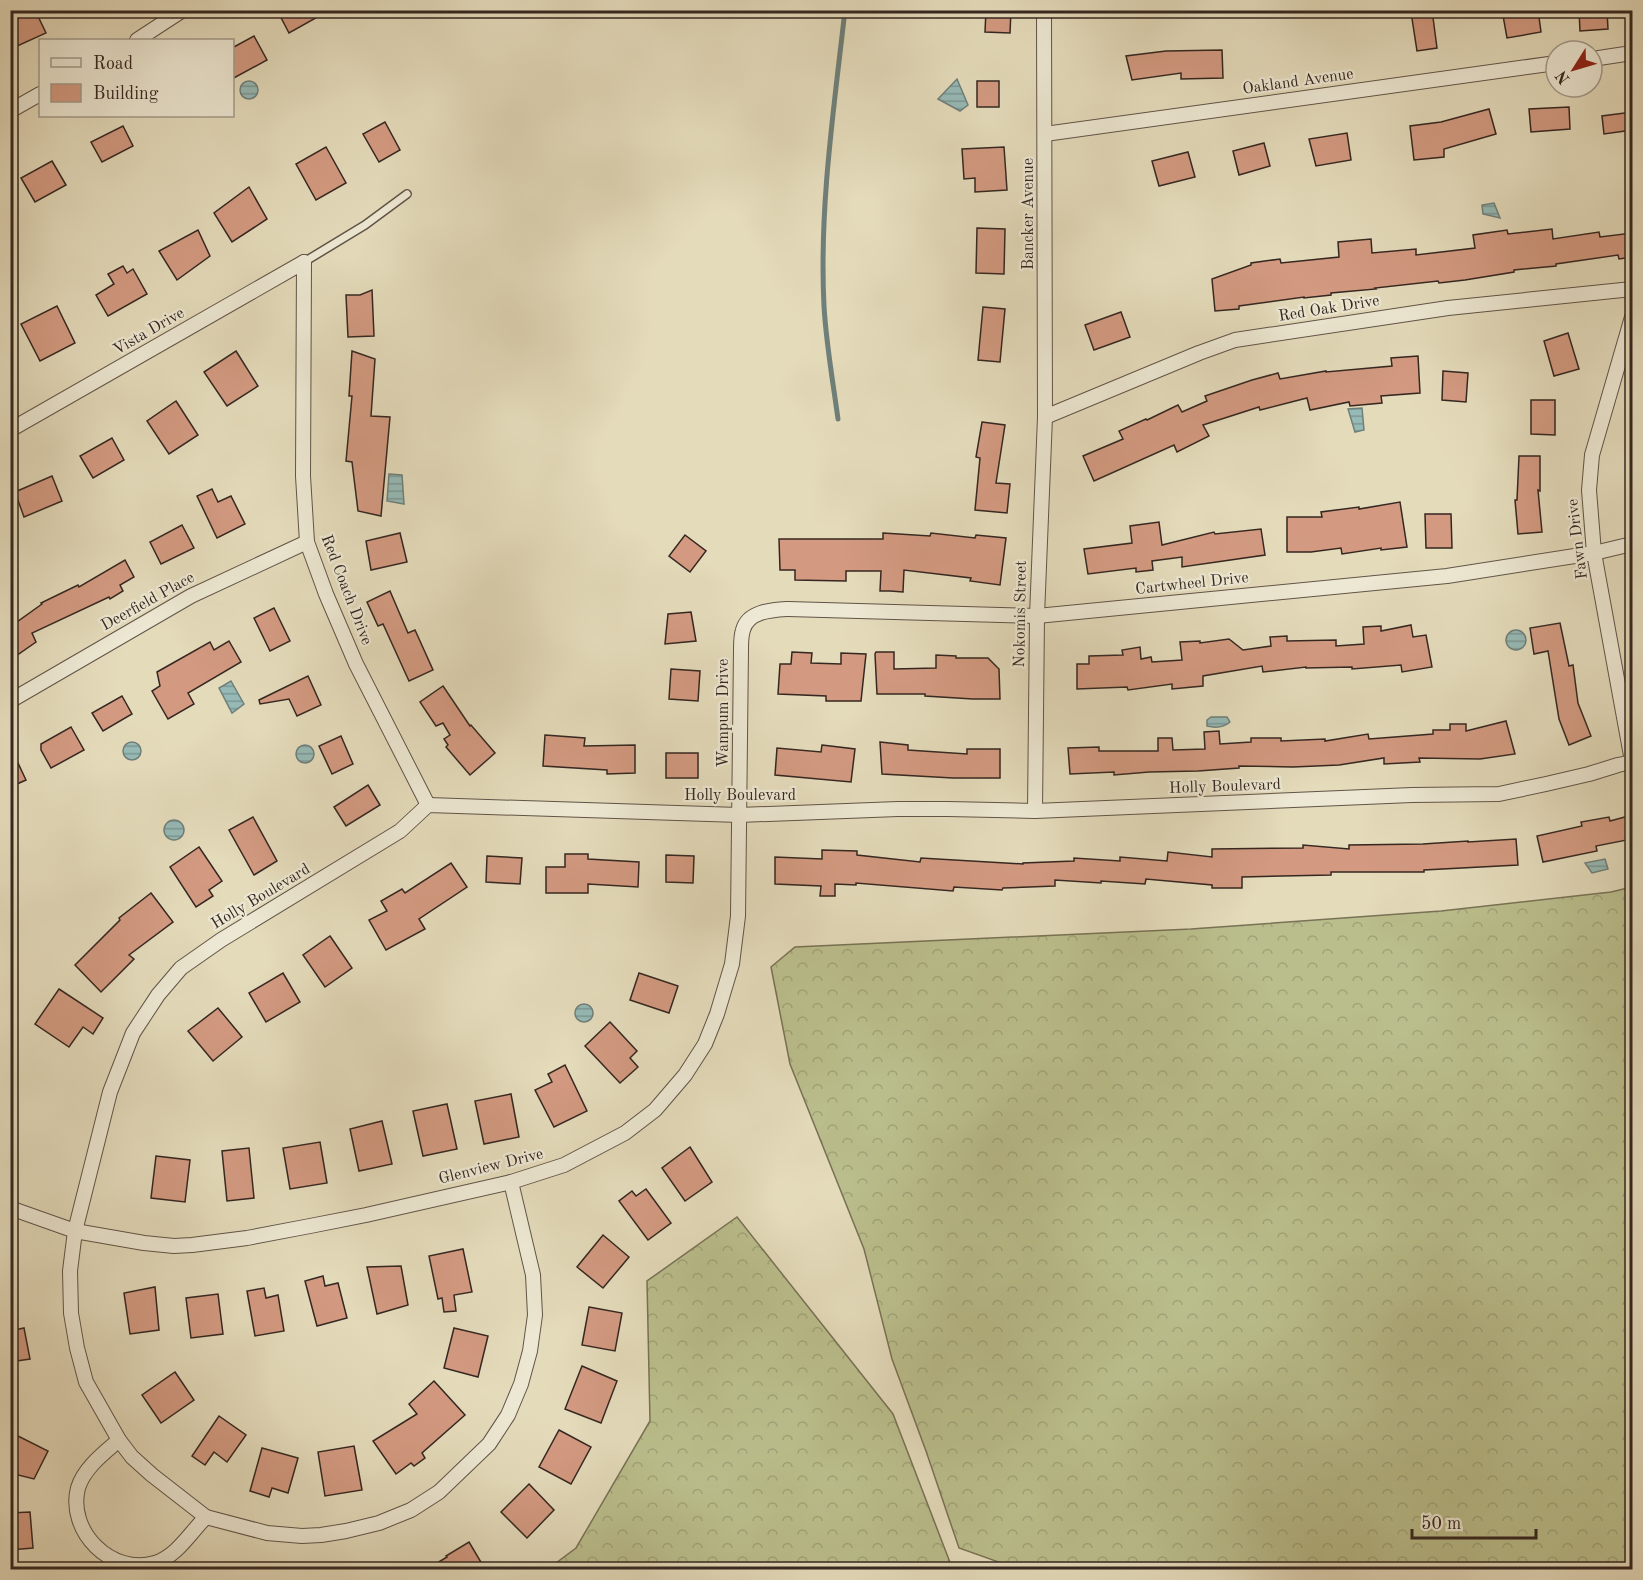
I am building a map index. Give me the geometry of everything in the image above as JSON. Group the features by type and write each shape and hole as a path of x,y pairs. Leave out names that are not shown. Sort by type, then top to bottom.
{"street":[{"path":"139,39 183,10"},
{"name":"Bancker Avenue","path":"1044,10 1045,417"},
{"path":"1604,56 1632,53"},
{"name":"Oakland Avenue","path":"1045,134 1544,65"},
{"path":"10,111 39,95"},
{"name":"Vista Drive","path":"10,430 304,262"},
{"name":"Red Coach Drive","path":"304,262 303,476 307,542 356,664 428,805"},
{"name":"Red Oak Drive","path":"1045,417 1235,340 1448,308 1632,289"},
{"name":"Fawn Drive","path":"1632,317 1592,456 1588,490 1593,553 1632,762"},
{"name":"Nokomis Street","path":"1035,811 1037,616 1045,417"},
{"name":"Deerfield Place","path":"10,701 191,596 307,542"},
{"name":"Cartwheel Drive","path":"754,616 768,610 788,609 1037,616 1446,576 1593,553 1632,544"},
{"name":"Wampum Drive","path":"739,815 741,650 743,628 754,616"},
{"name":"Holly Boulevard","path":"206,1517 152,1475 132,1457 119,1440 86,1382 77,1348 71,1312 70,1271 75,1231 110,1092 134,1033 159,995 181,968 221,940 400,831 428,805 739,815 918,809 1035,811 1391,796 1499,794 1557,782 1632,762"},
{"name":"Glenview Drive","path":"10,1208 75,1231 135,1242 174,1246 192,1245 247,1238 310,1226 511,1182 564,1165 626,1134 655,1110 685,1075 705,1044 717,1014 732,964 738,916 739,815"},
{"path":"119,1440 84,1475 78,1488 76,1508 80,1524 91,1543 103,1553 121,1562 155,1563 171,1554 206,1517 267,1533 321,1535 379,1523 411,1510 439,1492 489,1444 508,1415 521,1384 530,1351 535,1315 533,1275 511,1182"}],"lane":[{"path":"304,262 365,225 407,194"}],"green space":[{"path":"1632,887 1632,1569 1021,1570 959,1548 892,1359 864,1249 790,1064 771,967 795,947 1191,929 1441,911 1611,892"},
{"path":"737,1217 893,1414 951,1565 938,1570 548,1569 576,1548 650,1421 647,1281"}],"water":[{"path":"957,79 968,105 960,111 938,99"},
{"path":"249,81 255,84 258,90 255,96 249,99 243,96 240,90 243,84"},
{"path":"1494,203 1500,218 1483,214 1482,205"},
{"path":"1362,408 1364,430 1355,432 1348,409"},
{"path":"389,474 402,475 404,504 387,501"},
{"path":"1516,630 1523,633 1526,640 1523,647 1516,650 1509,647 1506,640 1509,633"},
{"path":"231,681 244,704 232,713 219,688"},
{"path":"1211,717 1227,717 1230,722 1219,727 1207,726 1207,720"},
{"path":"132,742 138,745 141,751 138,757 132,760 126,757 123,751 126,745"},
{"path":"305,745 311,748 314,754 311,760 305,763 299,760 296,754 299,748"},
{"path":"174,820 181,823 184,830 181,837 174,840 167,837 164,830 167,823"},
{"path":"1605,859 1608,869 1592,873 1585,863"},
{"path":"584,1004 590,1007 593,1013 590,1019 584,1022 578,1019 575,1013 578,1007"}],"building":[{"path":"35,10 46,33 15,47 10,38 10,22"},
{"path":"277,10 330,10 289,33"},
{"path":"986,10 1011,10 1010,33 985,32"},
{"path":"1432,10 1437,48 1417,51 1411,12"},
{"path":"1502,10 1538,10 1541,32 1507,38"},
{"path":"1579,10 1607,10 1608,29 1580,31"},
{"path":"254,36 267,60 234,78 234,47"},
{"path":"1222,50 1223,78 1181,79 1181,73 1132,80 1126,56 1166,51"},
{"path":"977,81 999,81 999,107 977,107"},
{"path":"1569,107 1570,129 1531,132 1529,109"},
{"path":"1489,109 1496,134 1444,149 1444,157 1414,160 1410,126 1441,122"},
{"path":"1632,112 1632,130 1604,134 1602,116"},
{"path":"385,122 400,150 379,162 363,134"},
{"path":"123,126 133,146 102,162 91,142"},
{"path":"1347,133 1351,160 1316,166 1309,139"},
{"path":"1264,143 1270,166 1239,175 1233,151"},
{"path":"326,147 346,183 316,200 296,164"},
{"path":"1004,147 1007,190 975,192 975,178 964,179 962,149"},
{"path":"1188,152 1195,177 1159,186 1152,161"},
{"path":"52,161 66,185 35,202 21,178"},
{"path":"249,187 267,219 232,242 214,213"},
{"path":"977,228 1005,229 1004,274 976,273"},
{"path":"1552,229 1553,239 1599,232 1600,237 1632,233 1632,257 1619,259 1618,255 1556,264 1556,266 1514,270 1514,272 1465,280 1331,293 1331,295 1215,311 1212,279 1251,265 1251,263 1280,259 1281,263 1339,257 1338,242 1371,239 1372,253 1416,249 1416,255 1475,248 1473,235 1507,230 1508,234"},
{"path":"198,230 210,256 177,280 159,251"},
{"path":"123,266 127,273 133,269 147,294 108,316 96,295 114,284 108,274"},
{"path":"372,290 374,336 348,337 346,295 360,295"},
{"path":"57,306 75,343 40,361 21,324"},
{"path":"983,307 1005,309 1000,362 978,360"},
{"path":"1121,312 1130,337 1094,350 1085,325"},
{"path":"1568,333 1579,369 1554,376 1544,341"},
{"path":"236,351 258,386 227,406 204,372"},
{"path":"352,351 375,359 371,416 390,417 381,516 358,511 352,462 346,461 352,396 349,396"},
{"path":"1418,356 1420,393 1381,396 1382,403 1350,406 1349,402 1310,410 1307,398 1260,410 1259,407 1203,425 1209,436 1177,452 1174,445 1094,481 1083,456 1123,439 1119,431 1178,405 1182,412 1207,401 1205,396 1252,380 1278,373 1280,379 1326,371 1392,366 1391,358"},
{"path":"1443,371 1468,373 1466,402 1442,400"},
{"path":"1531,400 1555,400 1555,435 1531,434"},
{"path":"176,401 198,435 169,454 147,421"},
{"path":"982,422 1005,425 996,483 1010,484 1007,513 975,510 980,458 976,457"},
{"path":"112,438 124,460 93,478 80,456"},
{"path":"1519,456 1540,456 1540,491 1538,490 1542,532 1518,534 1515,500 1517,500"},
{"path":"52,476 62,501 24,517 15,492"},
{"path":"212,489 218,502 231,496 245,524 217,538 197,496"},
{"path":"1400,502 1407,547 1342,554 1341,548 1287,552 1287,517 1322,517 1321,512"},
{"path":"1425,514 1451,514 1452,548 1426,548"},
{"path":"1159,522 1162,545 1214,532 1215,534 1261,529 1265,555 1182,567 1182,557 1152,561 1153,570 1136,572 1136,568 1088,574 1084,549 1132,543 1130,526"},
{"path":"182,525 194,548 161,564 150,542"},
{"path":"400,533 407,562 371,570 366,541"},
{"path":"883,533 930,536 931,533 975,538 976,535 1006,538 1000,585 970,581 971,578 904,570 903,592 880,591 881,571 846,571 846,581 795,580 795,570 780,570 779,539 883,539"},
{"path":"685,535 706,551 690,572 669,556"},
{"path":"125,560 134,577 120,585 123,591 110,599 109,597 32,633 36,642 10,660 10,627 41,603 78,585 79,587"},
{"path":"390,591 408,633 415,630 433,670 409,681 383,624 378,626 367,602"},
{"path":"274,608 290,641 270,651 254,618"},
{"path":"691,612 696,641 665,644 668,614"},
{"path":"1560,623 1569,666 1573,665 1578,703 1591,736 1569,745 1559,719 1548,651 1534,654 1530,628"},
{"path":"1411,625 1413,637 1426,635 1432,667 1402,672 1401,665 1352,669 1352,667 1306,667 1263,672 1262,666 1203,676 1203,686 1172,689 1172,684 1128,690 1127,687 1077,689 1077,664 1089,664 1089,656 1123,655 1122,650 1140,647 1141,659 1151,657 1152,662 1182,660 1180,642 1200,641 1200,643 1229,639 1243,650 1271,646 1270,637 1287,636 1287,641 1336,640 1336,646 1364,644 1363,627 1381,626 1381,631"},
{"path":"229,641 241,662 188,693 194,704 168,719 152,691 160,686 157,672 210,642 214,650"},
{"path":"792,652 812,653 811,663 841,664 841,653 866,654 861,701 826,701 826,696 778,694 780,664 791,664"},
{"path":"876,652 894,652 894,669 936,668 936,655 956,656 956,658 988,658 999,669 1000,699 925,696 925,694 877,694"},
{"path":"671,669 700,671 698,701 669,699"},
{"path":"308,676 321,705 297,716 289,699 260,704 259,700"},
{"path":"443,686 470,726 495,753 470,775 446,747 448,745 444,739 450,735 443,723 436,726 420,702"},
{"path":"122,696 132,714 103,731 92,713"},
{"path":"1506,721 1515,754 1480,759 1419,758 1420,762 1384,764 1384,758 1339,765 1239,766 1239,768 1198,771 1114,775 1114,772 1070,774 1068,748 1099,747 1099,751 1158,751 1158,738 1172,738 1173,750 1205,749 1204,732 1219,731 1220,744 1251,742 1251,738 1281,738 1281,741 1325,739 1325,741 1368,734 1369,739 1433,734 1433,730 1450,730 1450,724 1466,724 1466,731"},
{"path":"71,727 84,750 51,768 41,750 41,744"},
{"path":"545,735 585,738 584,746 635,745 635,773 607,774 607,770 543,766"},
{"path":"341,736 353,764 332,774 319,746"},
{"path":"880,742 908,745 908,750 967,754 967,749 1000,749 1000,778 882,774"},
{"path":"822,745 855,749 851,782 775,775 777,748 821,752"},
{"path":"10,746 26,780 10,787"},
{"path":"666,753 698,753 698,778 666,778"},
{"path":"368,785 380,805 346,826 334,807"},
{"path":"1632,815 1632,839 1596,846 1597,851 1543,862 1537,836 1582,826 1581,822 1609,817 1610,821"},
{"path":"253,817 277,861 254,875 229,830"},
{"path":"1516,839 1518,865 1424,870 1424,872 1331,872 1331,875 1242,877 1242,888 1212,888 1212,885 1146,879 1145,884 1055,880 1055,886 1003,888 1002,890 954,887 953,891 856,883 856,885 835,884 835,896 820,896 821,886 775,884 775,857 822,859 822,850 857,851 857,855 920,862 921,858 1023,864 1074,861 1074,858 1120,861 1120,857 1167,861 1168,852 1212,857 1212,849 1303,848 1303,845 1349,849 1349,845"},
{"path":"199,847 222,881 209,890 213,896 196,907 170,867"},
{"path":"565,854 588,854 588,859 639,862 638,887 588,884 588,893 546,893 546,867 565,867"},
{"path":"666,855 694,856 693,883 666,882"},
{"path":"487,856 522,858 520,884 486,882"},
{"path":"451,863 467,887 419,919 425,929 386,950 369,920 387,911 381,901 402,889 405,893"},
{"path":"151,893 173,922 129,955 134,959 101,992 75,965 120,920 119,918"},
{"path":"330,936 352,968 325,987 303,955"},
{"path":"283,973 300,1002 266,1022 249,993"},
{"path":"639,973 678,986 669,1013 630,1000"},
{"path":"59,989 103,1018 93,1034 83,1027 69,1047 35,1024"},
{"path":"218,1008 242,1037 213,1061 188,1031"},
{"path":"610,1022 637,1051 630,1058 638,1067 620,1083 585,1046"},
{"path":"565,1065 587,1111 554,1127 535,1090 552,1082 548,1074"},
{"path":"511,1094 519,1137 484,1144 475,1101"},
{"path":"447,1104 457,1149 423,1156 413,1111"},
{"path":"382,1121 392,1164 359,1171 350,1129"},
{"path":"320,1142 327,1183 290,1189 283,1148"},
{"path":"690,1147 712,1182 685,1201 662,1168"},
{"path":"249,1148 254,1198 227,1201 222,1151"},
{"path":"156,1156 190,1160 185,1202 151,1198"},
{"path":"646,1189 671,1223 648,1240 619,1201 632,1191 636,1196"},
{"path":"603,1235 629,1257 603,1288 577,1267"},
{"path":"463,1249 472,1292 454,1295 456,1311 444,1312 442,1298 438,1299 429,1256"},
{"path":"401,1266 408,1305 377,1314 367,1267"},
{"path":"323,1276 325,1286 338,1283 347,1318 317,1326 305,1281"},
{"path":"155,1287 159,1330 130,1334 124,1293"},
{"path":"264,1288 266,1298 278,1295 284,1331 255,1336 247,1291"},
{"path":"218,1294 223,1334 191,1338 186,1298"},
{"path":"589,1307 622,1313 615,1351 582,1345"},
{"path":"24,1328 30,1359 10,1362 10,1331"},
{"path":"454,1328 488,1336 478,1377 444,1368"},
{"path":"582,1366 617,1381 601,1423 565,1409"},
{"path":"175,1372 194,1400 161,1423 142,1395"},
{"path":"434,1381 465,1415 422,1453 425,1458 414,1466 411,1463 396,1474 373,1441 417,1414 409,1404"},
{"path":"219,1416 246,1435 227,1462 214,1452 205,1465 192,1456"},
{"path":"559,1430 591,1447 571,1484 539,1467"},
{"path":"10,1432 48,1451 34,1479 10,1473"},
{"path":"354,1446 362,1490 325,1496 318,1452"},
{"path":"262,1448 298,1458 288,1493 272,1488 269,1497 250,1491"},
{"path":"529,1484 554,1510 527,1538 501,1512"},
{"path":"30,1512 33,1548 10,1550 10,1513"},
{"path":"469,1542 485,1569 427,1569 447,1557"}],"waterway":[{"path":"838,419 825,320 823,269 828,158 845,10"}]}
